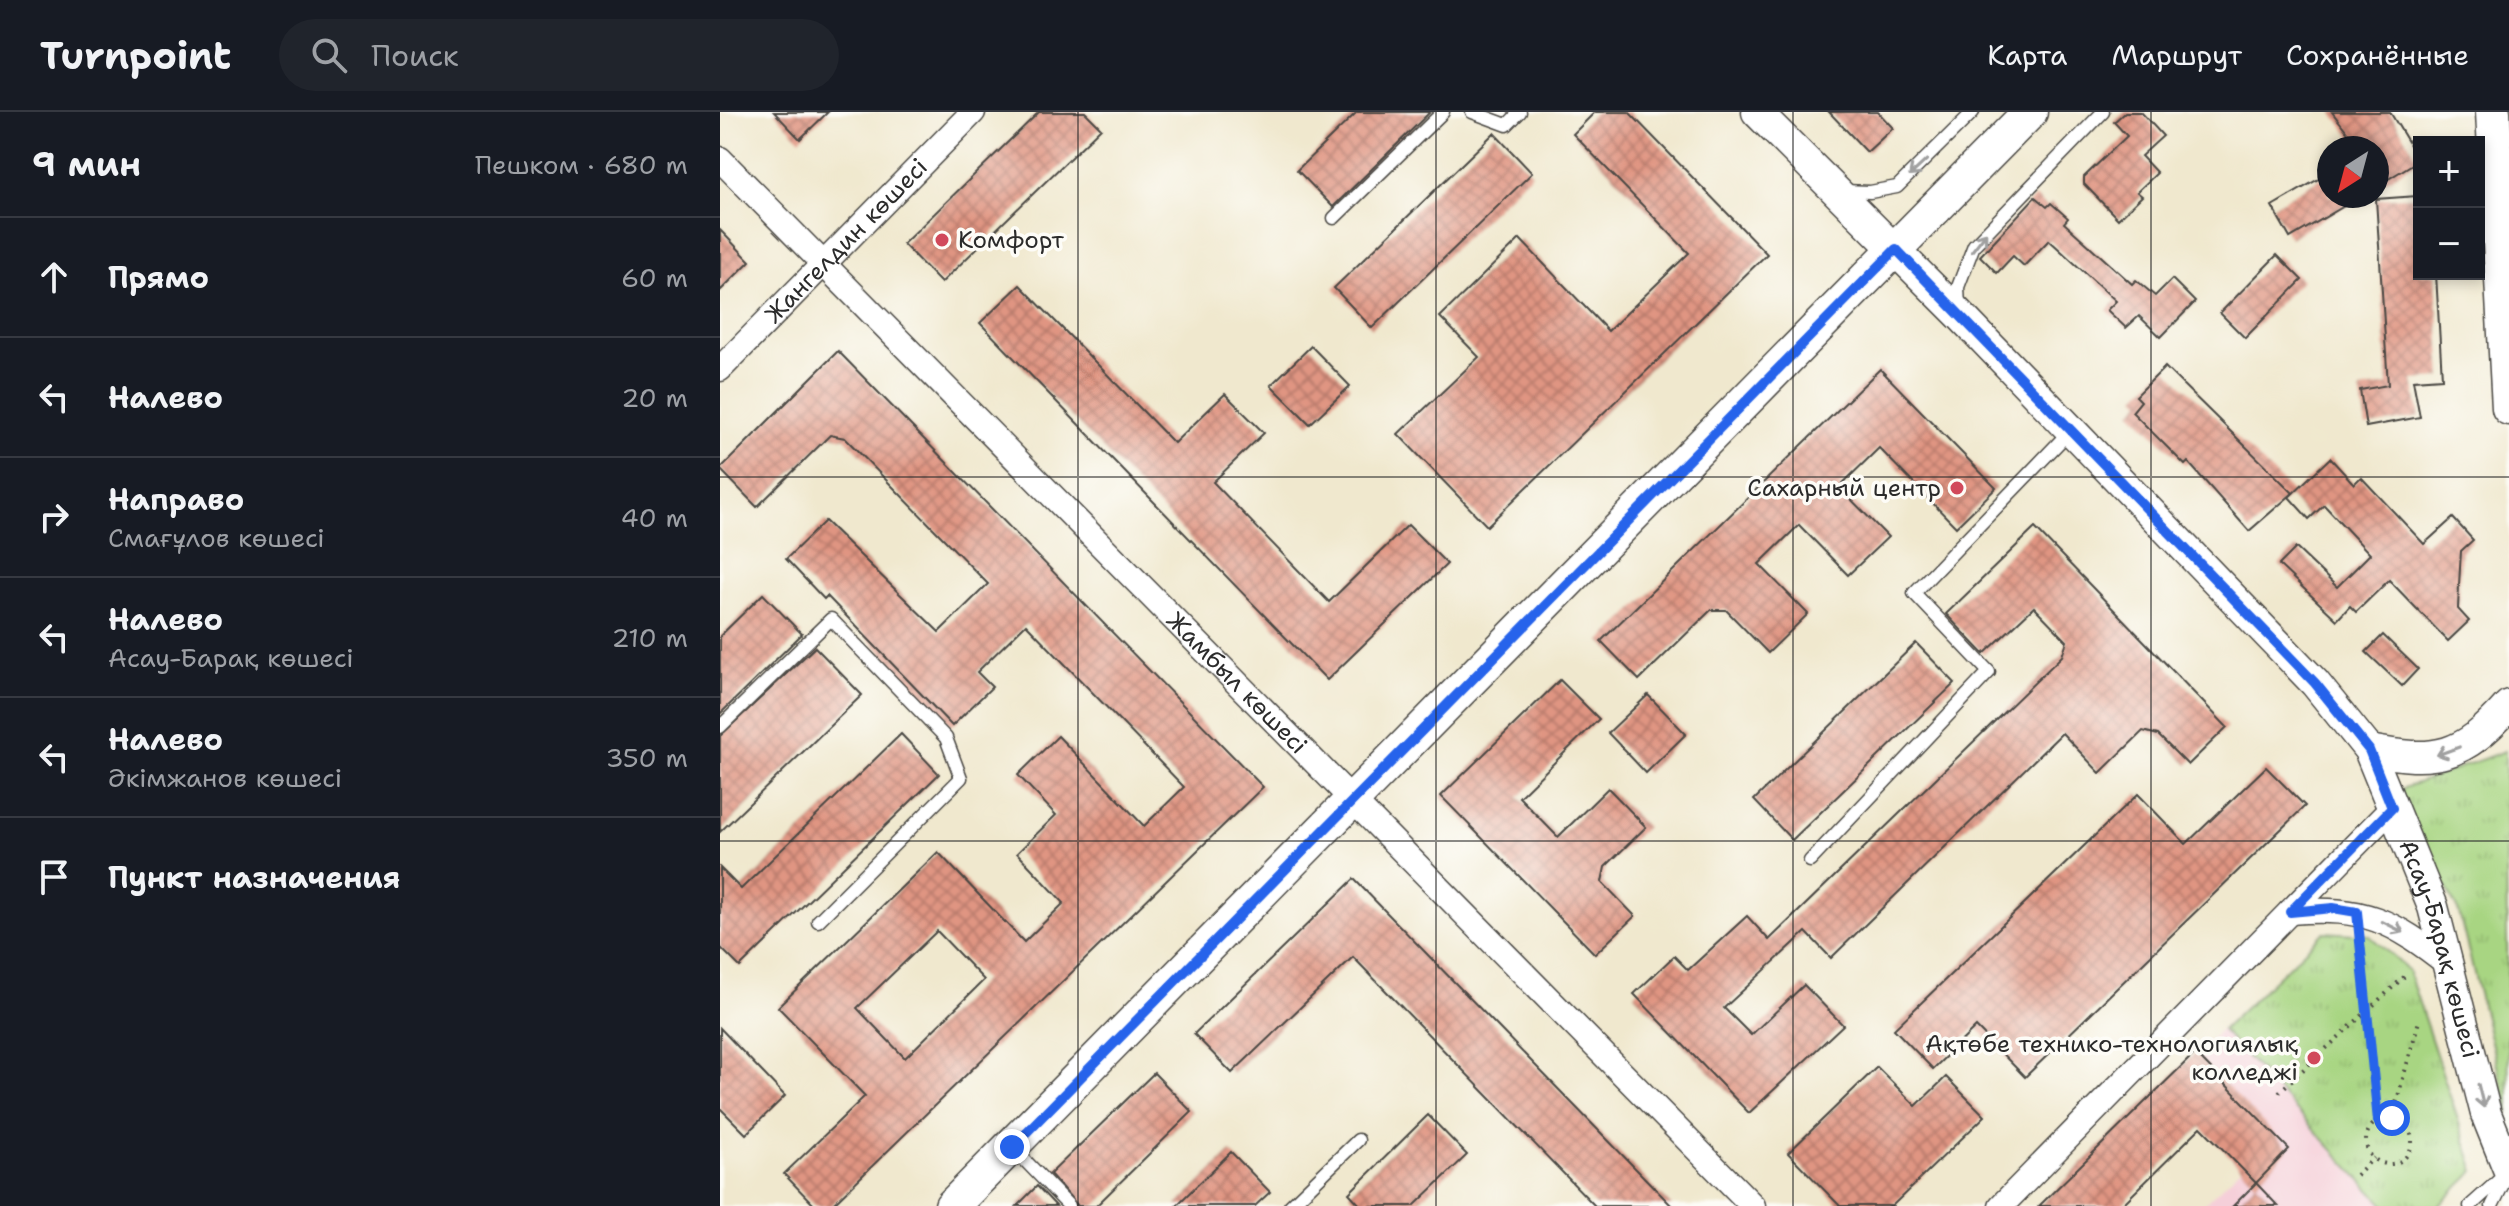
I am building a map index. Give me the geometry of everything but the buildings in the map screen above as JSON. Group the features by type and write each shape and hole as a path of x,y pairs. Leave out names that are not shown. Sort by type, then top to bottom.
{"main road":[{"path":"952,1206 2030,112"},
{"path":"2493,112 2509,408"}],"street":[{"name":"Жангелдин көшесі","path":"720,369 973,112"},
{"name":"Асау-Барақ көшесі","path":"1757,112 1896,249 2315,683 2369,750 2433,907 2486,1114 2509,1171"},
{"name":"Жамбыл көшесі","path":"720,159 1753,1206"},
{"path":"2369,750 2417,759 2445,754 2470,741 2509,705"},
{"path":"2001,1206 2392,808"},
{"path":"2290,912 2333,908 2357,912 2389,923 2449,965"}],"lane":[{"path":"1334,218 1443,112"},
{"path":"1472,112 1507,125 1520,112"},
{"path":"1836,190 1870,192 1897,187 1973,112"},
{"path":"1959,314 1958,287 1974,245 2103,112"},
{"path":"1810,861 1989,672 1914,593 2071,430"},
{"path":"720,727 831,619 946,738 961,778 818,921"},
{"path":"1290,1206 1358,1140"},
{"path":"1012,1147 1069,1206"},
{"path":"2470,1206 2509,1171"},
{"path":"2492,1206 2509,1171"}],"path":[{"path":"2357,912 2378,1121 2366,1138 2374,1158"},
{"path":"2279,1092 2405,976"},
{"path":"2392,1118 2419,1021"},
{"path":"2374,1158 2395,1163 2407,1154 2410,1132 2392,1118 2378,1121"},
{"path":"2356,1175 2374,1158"}],"shaded area":[{"name":"Ақтөбе технико-технологиялық колледжі","path":"2324,932 2369,935 2408,970 2475,1171 2439,1206 2202,1206 2241,1168 2161,1086"}],"green space":[{"path":"2505,751 2509,1114 2459,913 2398,790"},
{"name":"Ақтөбе технико-технологиялық колледжі","path":"2324,932 2369,935 2408,970 2475,1171 2439,1206 2385,1206 2222,1030"}],"place":[{"name":"Комфорт","path":"942,240"},
{"name":"Сахарный центр","path":"1957,488"},
{"name":"Ақтөбе технико-технологиялық колледжі","path":"2314,1058"}],"route":[{"path":"1012,1147 1896,249 2315,683 2369,750 2392,808 2290,912 2333,908 2357,912 2378,1121 2392,1118"}]}
